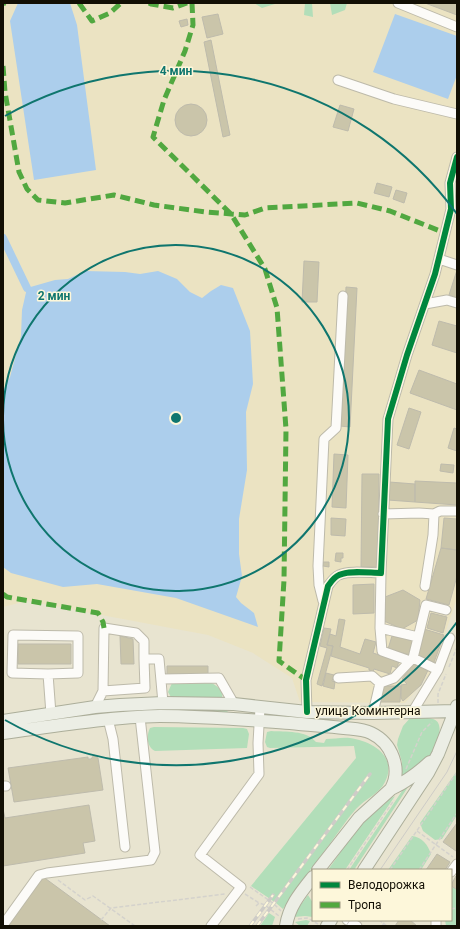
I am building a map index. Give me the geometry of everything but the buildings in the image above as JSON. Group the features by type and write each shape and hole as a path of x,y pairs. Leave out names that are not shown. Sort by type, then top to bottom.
{"main road":[{"name":"улица Коминтерна","path":"5,718 51,714 95,707 163,703 234,704 307,712 373,713 456,709 438,754 428,773 365,869"},
{"path":"51,714 53,726"},
{"name":"улица Коминтерна","path":"3,733 108,719 176,716 322,726 365,731 372,734 385,744 393,759 396,771 395,787"},
{"path":"319,869 359,818 395,787 418,772 438,754"},
{"path":"284,920 298,896 312,878"}],"street":[{"path":"398,3 457,27"},
{"path":"338,80 394,99 457,114"},
{"path":"442,672 412,660 382,651 380,628 381,573 388,419 439,259 451,209 450,183 457,157"},
{"path":"439,259 457,265"},
{"path":"323,602 319,585 318,566 324,439 336,428 343,296"},
{"path":"425,304 447,300 457,303"},
{"path":"383,514 434,514 440,511 457,511"},
{"path":"425,586 433,535 434,514"},
{"path":"307,712 306,680 323,602 328,586 338,575 345,573 381,573"},
{"path":"380,683 394,678 412,660 426,605 446,610"},
{"path":"95,707 103,691 104,628 136,633 144,641 145,688 103,691"},
{"path":"380,628 418,636"},
{"path":"13,635 78,636 78,672 48,674 12,673 13,635"},
{"path":"413,711 442,672 450,638"},
{"path":"144,659 160,659 163,703"},
{"path":"48,674 51,714"},
{"path":"338,678 372,676 380,683"},
{"path":"162,679 219,678 234,704"},
{"path":"373,713 380,683"},
{"path":"211,926 243,890 200,855 258,774 260,708"},
{"path":"3,925 39,875 47,872 151,860 155,852 140,717"},
{"path":"108,719 113,739 125,846"}],"path":[{"path":"449,667 457,647"},
{"path":"438,706 438,694 442,672"},
{"path":"348,869 396,796 395,787 422,732 434,719"},
{"path":"391,869 457,772"},
{"path":"420,869 457,813"},
{"path":"417,831 457,860"},
{"path":"47,872 85,900 93,896 135,926"},
{"path":"243,890 284,920 307,918 312,919"},
{"path":"101,920 111,908 243,890 274,904 284,920"},
{"path":"256,906 259,903"},
{"path":"380,921 387,926"}],"shaded area":[{"path":"3,3 457,3 457,598 433,670 405,703 300,702 292,678 253,653 208,635 27,601 3,607"}],"green space":[{"path":"254,3 278,3 262,8"},
{"path":"305,3 312,3 313,17 304,15"},
{"path":"330,3 347,3 345,10 332,15"},
{"path":"196,680 208,682 213,684 223,693 222,697 220,699 172,699 168,692 172,683 177,681"},
{"path":"153,708 226,710 228,712 225,714 57,721 56,718 76,714"},
{"path":"411,717 436,720 440,728 435,749 430,758 423,765 401,779 402,762 397,745 403,726"},
{"path":"150,728 243,728 247,729 249,734 247,748 155,751 150,747 148,738"},
{"path":"271,731 307,735 316,742 324,743 326,739 347,738 367,742 381,751 388,765 388,773 383,786 352,813 283,909 251,886 356,758 354,746 270,748 267,747 265,742 267,732"},
{"path":"457,771 457,815 442,839 435,840 423,831 420,823"},
{"path":"408,787 355,869 350,869 402,791"},
{"path":"395,796 346,869 329,869 366,819 385,802"},
{"path":"412,836 419,838 424,842 431,854 422,869 389,869"},
{"path":"453,887 456,889 457,888 457,926 446,926 445,921 452,921"},
{"path":"308,895 312,901 312,917 294,917 297,910"},
{"path":"269,913 275,917 272,926 260,926"},
{"path":"306,920 310,921 307,926 300,926 295,922"}],"water":[{"path":"18,3 70,3 77,25 96,170 34,180 10,21"},
{"path":"395,14 457,36 457,75 448,99 373,72"},
{"path":"85,271 140,274 158,271 177,279 190,292 202,298 221,285 233,288 250,331 253,384 246,412 247,470 239,519 239,554 242,576 236,597 254,613 258,627 176,598 97,584 63,587 11,573 3,567 3,391 10,377 21,336 22,310 27,288 55,280 68,279"}],"waterway":[{"path":"3,238 27,288"}],"tram line":[{"path":"381,869 447,772 457,751"},
{"path":"346,926 349,921"}],"railway":[{"path":"257,926 370,774"},
{"path":"250,926 273,895"}],"marked path":[{"path":"79,3 92,21 110,13 121,3"},
{"path":"149,3 173,8 187,3"},
{"path":"192,3 193,25 185,51 164,100 153,137 231,214 265,269 277,308 286,429 284,580 279,661 306,680"},
{"path":"3,66 5,92 19,172 27,189 38,200 65,203 114,195 154,205 206,212 245,215 265,208 357,203 390,211 445,233"},
{"path":"3,594 7,597 98,613 103,622 104,628"}],"cycle path":[{"path":"307,712 306,680 328,586 336,577 343,573 381,573 388,419 407,355 435,274 451,209 450,183 457,157"}]}
